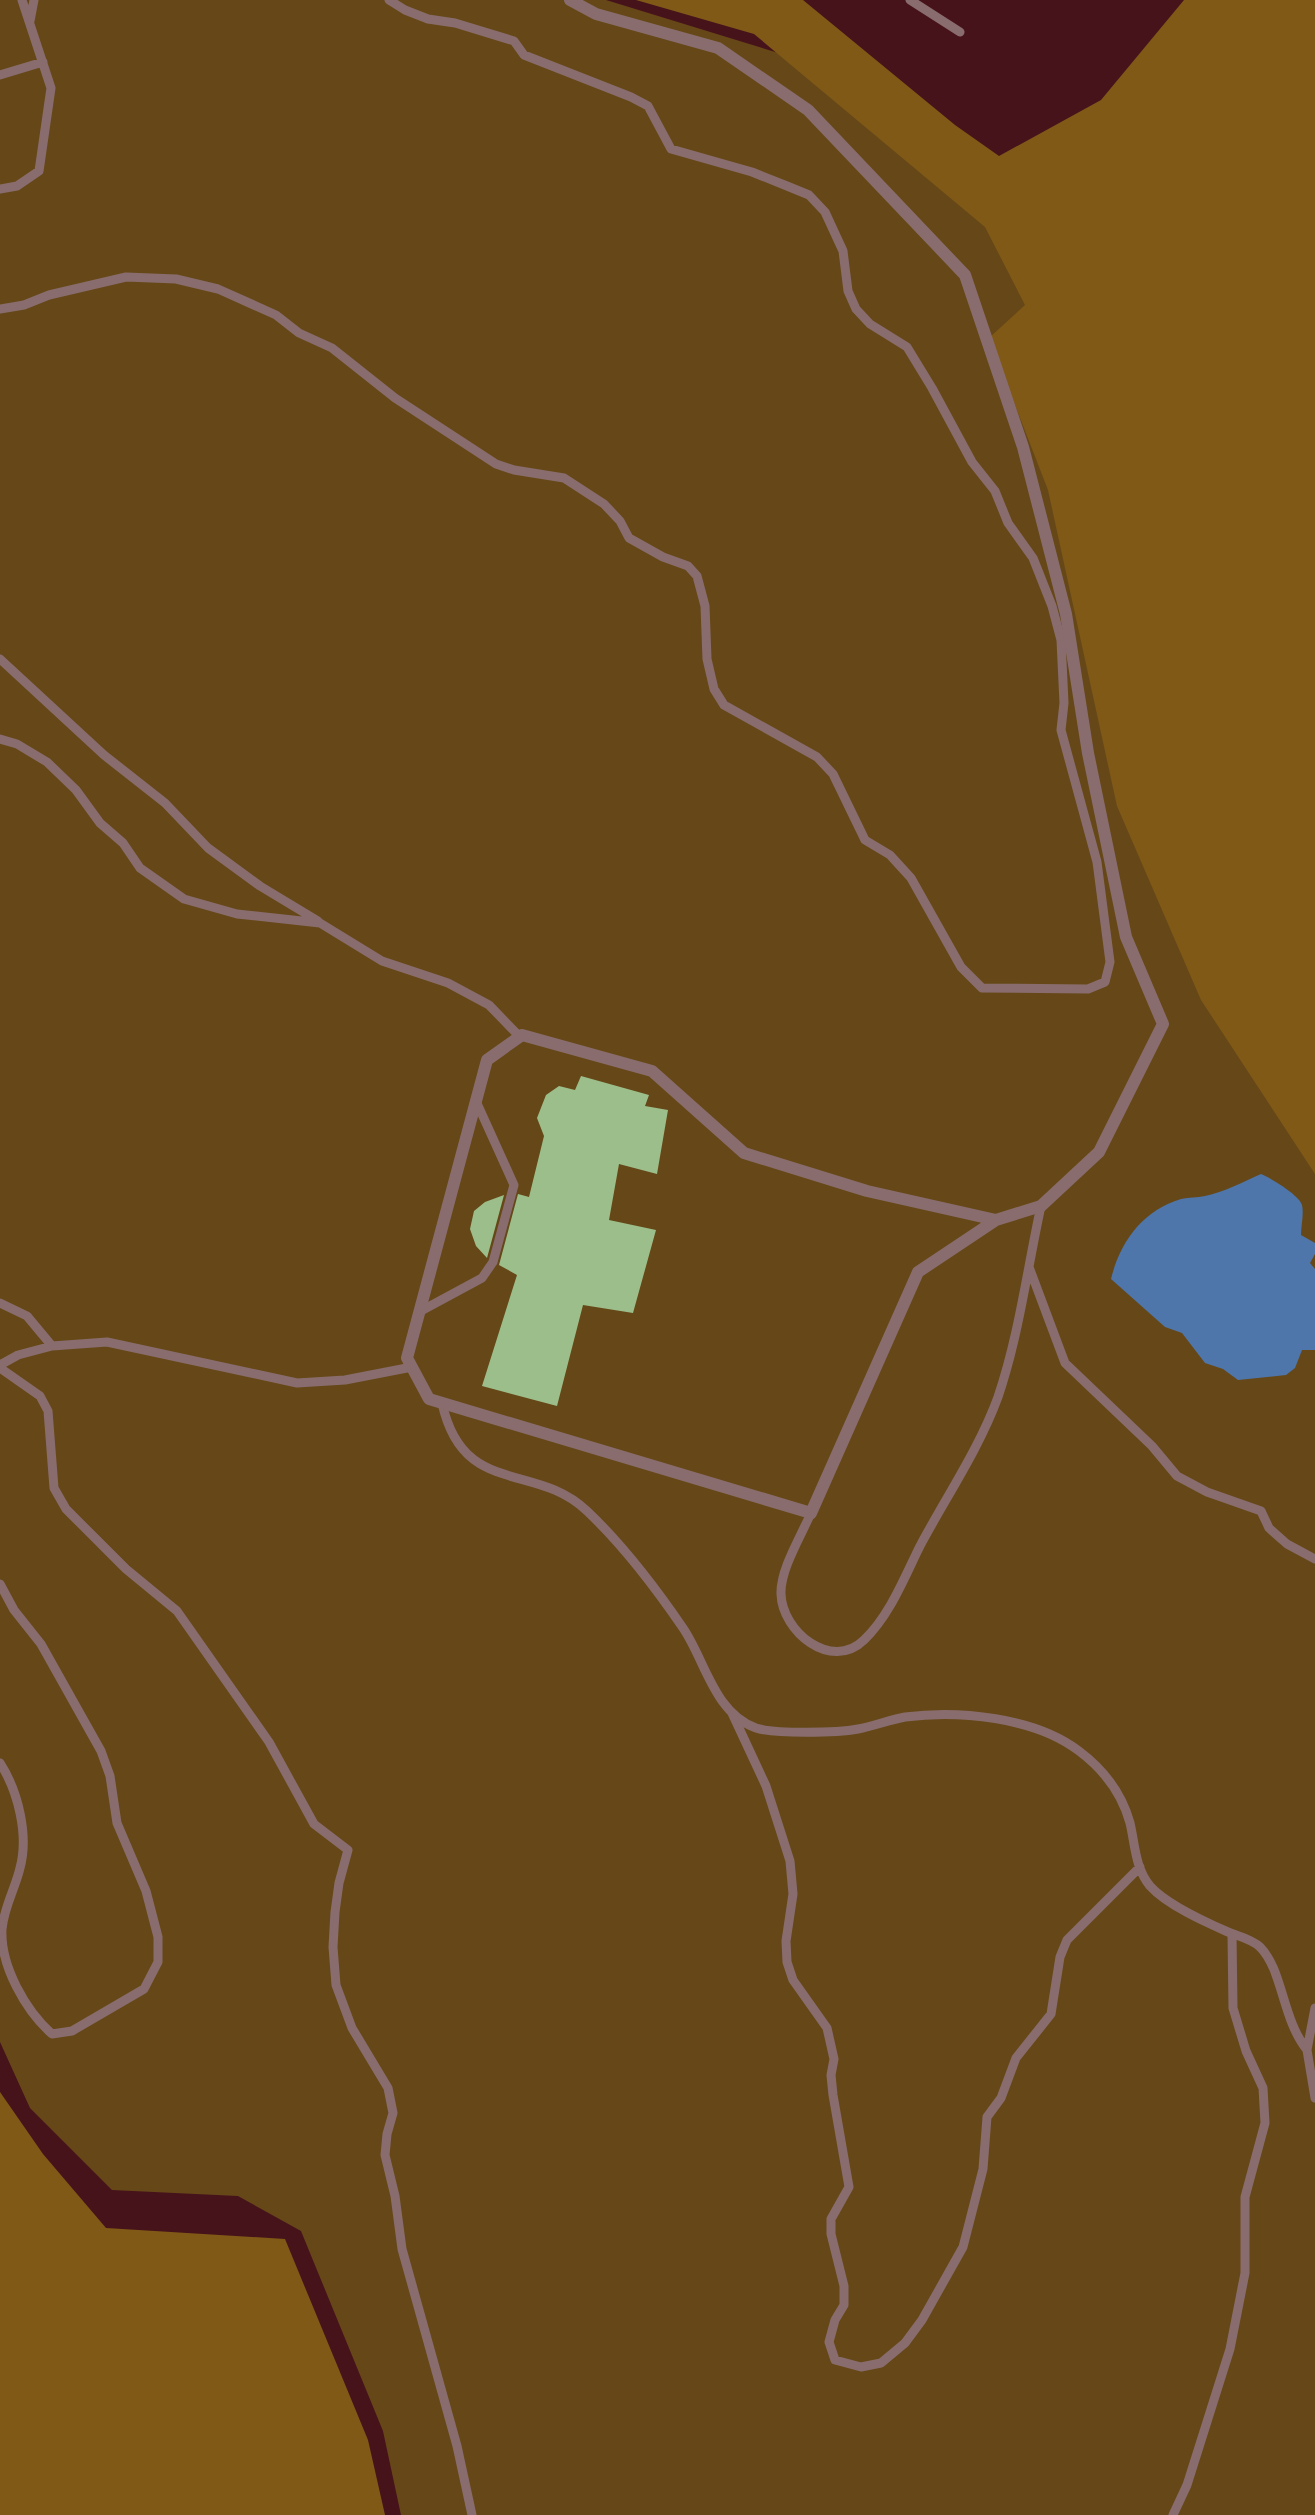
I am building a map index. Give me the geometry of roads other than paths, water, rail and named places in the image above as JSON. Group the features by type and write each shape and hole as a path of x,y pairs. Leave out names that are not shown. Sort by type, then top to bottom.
{"street":[{"path":"570,0 596,14 718,48 808,110 965,275 1023,447 1066,614 1088,753 1126,937 1163,1024 1099,1152 1041,1206 996,1220 918,1272 811,1514 429,1399 407,1358 487,1060 522,1035 652,1071 744,1153 867,1191 996,1220"}],"lane":[{"path":"0,189 17,186 39,171 51,88 22,0"},
{"path":"30,21 34,0"},
{"path":"0,309 24,305 49,295 126,277 176,279 218,289 268,311 299,333 332,348 395,398 496,464 514,470 564,478 594,495 620,521 629,538 663,557 688,566 698,576 705,606 707,659 714,689 724,705 817,757 833,774 865,840 890,855 911,878 961,967 982,988 1088,989 1105,982 1110,962 1097,862 1060,729 1064,703 1064,672 1061,640 1052,606 1033,558 1008,523 995,491 972,462 907,347 870,324 856,309 848,291 843,251 825,212 809,195 795,189 752,172 671,149 648,106 631,97 524,55 514,41 455,23 428,19 405,10 389,0"},
{"path":"909,0 960,32"},
{"path":"0,75 43,62"},
{"path":"0,659 104,754 165,803 208,848 260,886 382,961 448,983 489,1005 519,1036"},
{"path":"0,739 16,744 47,762 76,790 100,823 123,843 140,868 184,899 237,914 320,923"},
{"path":"419,1312 482,1278 493,1262 514,1185 476,1101"},
{"path":"811,1514 782,1577 783,1610 789,1623 808,1642 820,1649 847,1649 866,1638 892,1603 992,1408 1016,1335 1041,1206"},
{"path":"1028,1265 1065,1363 1152,1446 1177,1476 1208,1492 1261,1511 1269,1528 1287,1544 1315,1559"},
{"path":"0,1303 27,1316 52,1346"},
{"path":"412,1367 345,1380 297,1383 107,1342 52,1346 18,1355 0,1366 40,1396 48,1411 54,1488 66,1509 126,1569 177,1611 269,1743 314,1824 348,1850 339,1883 335,1912 335,1979 339,1997 352,2028 388,2088 393,2113 387,2134 386,2155 395,2196 402,2249 457,2446 472,2515"},
{"path":"442,1403 448,1429 461,1447 476,1461 495,1473 558,1492 587,1510 626,1554 685,1631 714,1689 732,1713 766,1786 790,1861 793,1894 786,1941 787,1962 793,1980 827,2028 834,2059 831,2075 833,2095 849,2187 831,2219 831,2234 844,2286 844,2306 835,2320 829,2342 835,2360 861,2367 881,2362 905,2343 922,2320 963,2247 983,2169 987,2117 1001,2098 1017,2058 1051,2014 1060,1957 1067,1940 1140,1867"},
{"path":"0,1584 14,1610 46,1653 101,1751 110,1776 117,1823 146,1891 158,1937 158,1962 144,1989 72,2031 52,2034 39,2023 27,2005 3,1953 2,1931 5,1907 20,1868 22,1850 17,1800 0,1763"},
{"path":"732,1713 756,1728 797,1731 857,1729 904,1718 950,1715 999,1718 1053,1737 1079,1750 1118,1790 1130,1825 1140,1867 1150,1886 1202,1920 1256,1943 1267,1954 1285,2011 1296,2037 1307,2050"},
{"path":"1173,2515 1190,2475 1230,2349 1245,2273 1245,2197 1265,2123 1263,2088 1246,2051 1233,2008 1232,1934"},
{"path":"1315,2008 1307,2050 1315,2098"}],"water":[{"path":"1261,1174 1300,1201 1303,1212 1301,1235 1315,1243 1315,1254 1310,1263 1315,1269 1315,1350 1302,1350 1295,1368 1286,1375 1238,1380 1223,1369 1205,1363 1182,1333 1165,1327 1111,1279 1120,1252 1127,1240 1135,1229 1155,1211 1181,1199 1202,1197 1219,1192"}]}
